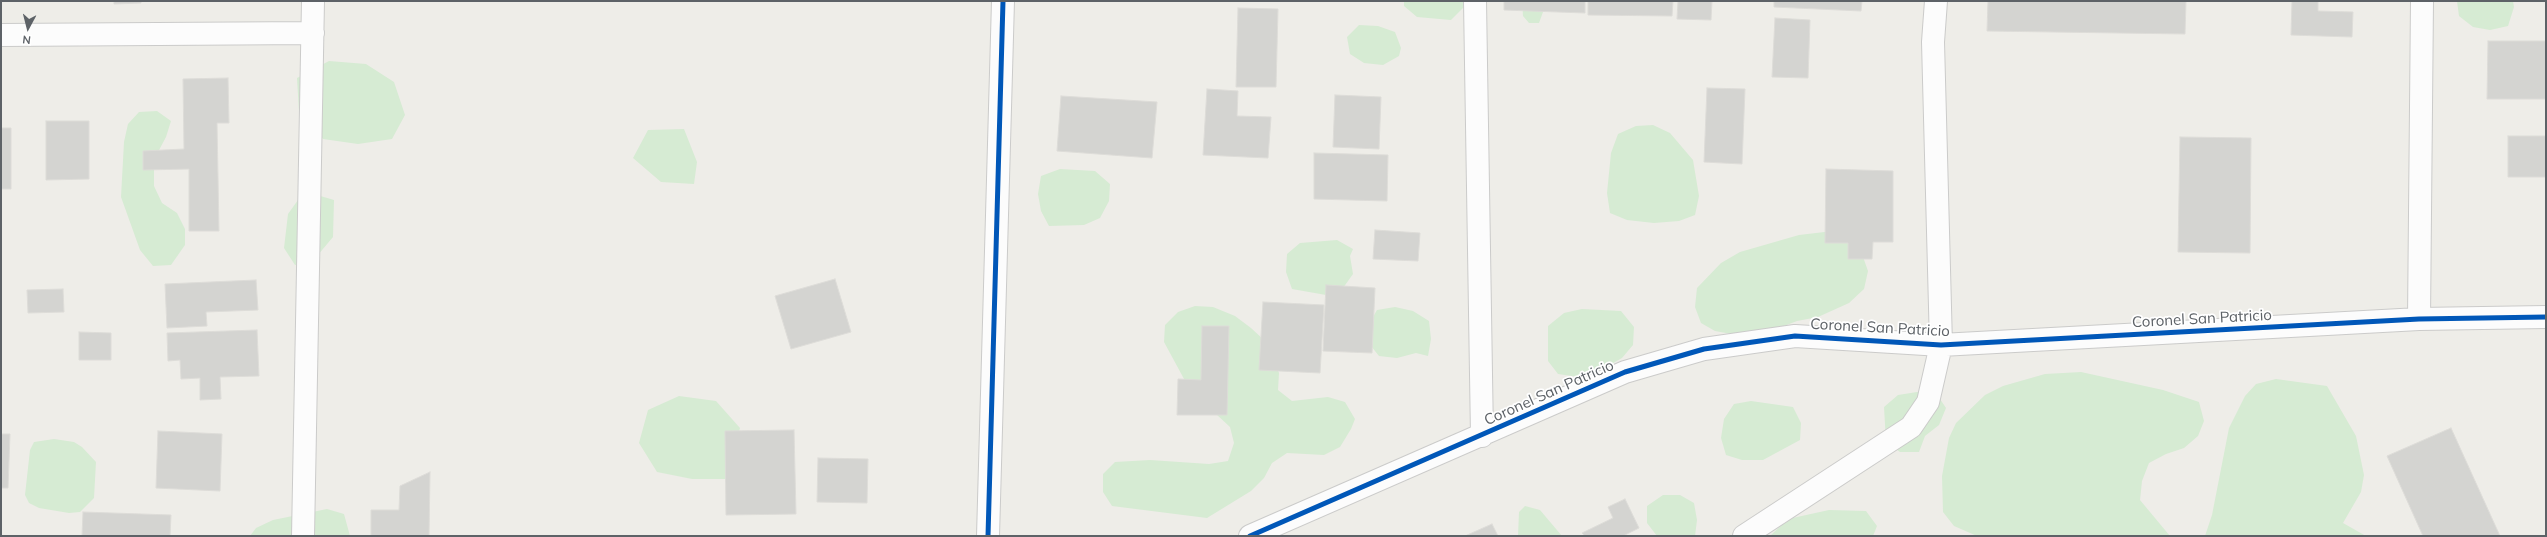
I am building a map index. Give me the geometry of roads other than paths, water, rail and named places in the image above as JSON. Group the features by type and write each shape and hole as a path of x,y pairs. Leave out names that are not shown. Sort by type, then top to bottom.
{"street":[{"path":"303,536 313,1"},
{"path":"988,536 1003,1"},
{"path":"1475,1 1482,436"},
{"path":"1744,536 1911,427 1928,402 1941,345 1933,42 1936,1"},
{"path":"2418,319 2422,1"},
{"path":"1,35 313,33"},
{"name":"Coronel San Patricio","path":"1250,536 1482,436 1625,372 1704,349 1796,336 1941,345 2418,319 2546,317"}]}
